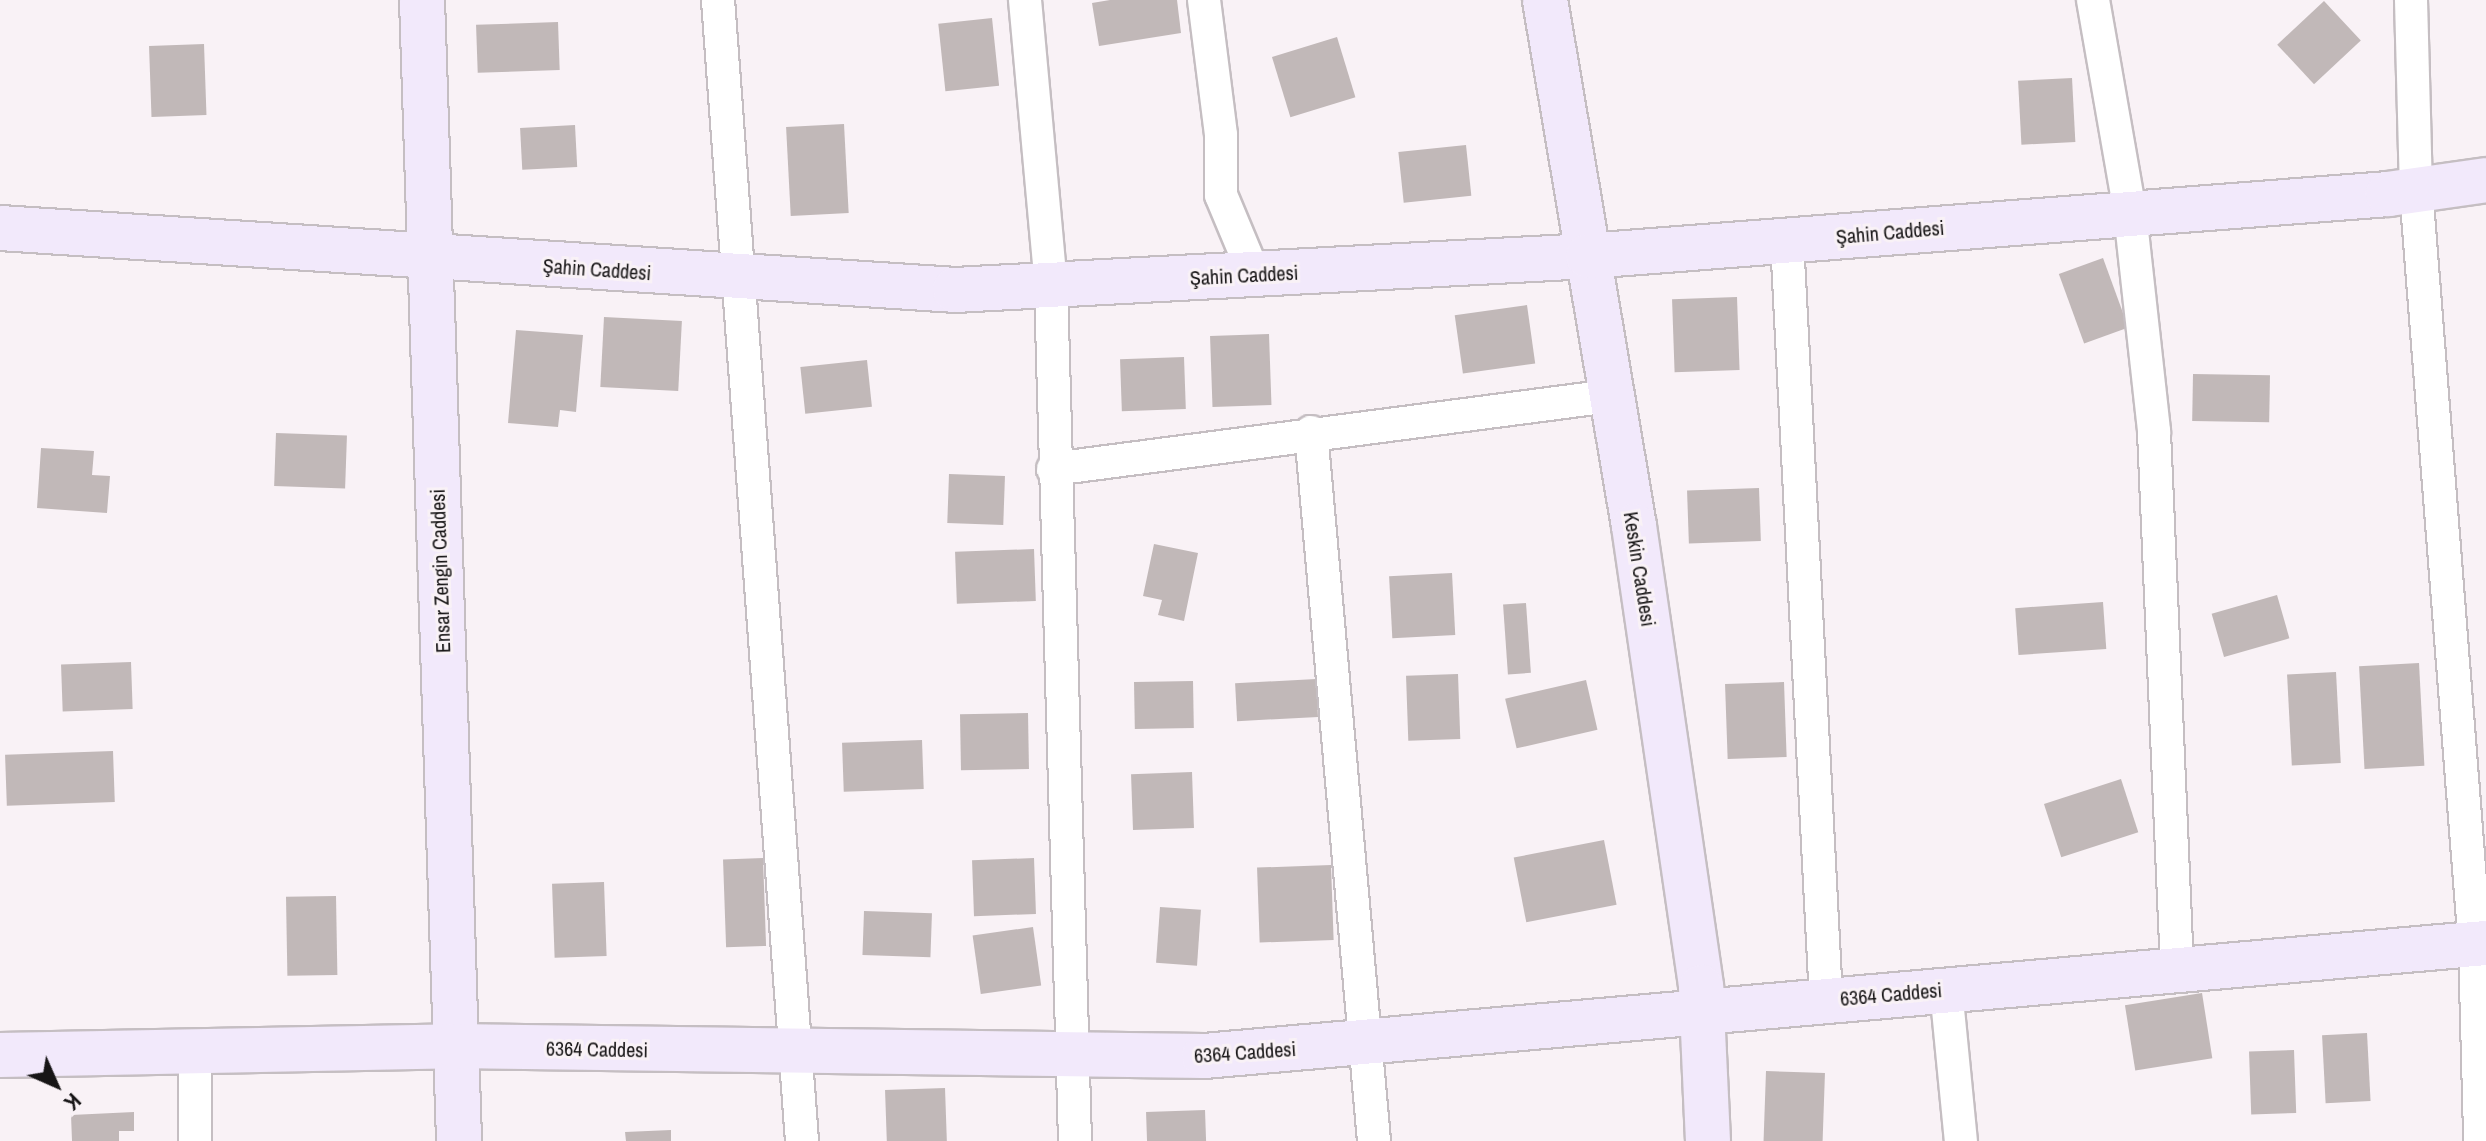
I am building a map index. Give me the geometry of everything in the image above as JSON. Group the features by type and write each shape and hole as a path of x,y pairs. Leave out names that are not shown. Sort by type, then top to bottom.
{"street":[{"name":"Ensar Zengin Caddesi","path":"422,0 459,1141"},
{"path":"718,0 802,1141"},
{"path":"1025,0 1051,287 1053,469 1075,1141"},
{"path":"1204,0 1221,135 1221,195 1254,274"},
{"name":"Keskin Caddesi","path":"1545,0 1634,526 1702,1011 1708,1141"},
{"path":"2093,0 2130,213 2154,432 2177,968"},
{"path":"2411,0 2416,190 2480,944 2480,1141"},
{"name":"Şahin Caddesi","path":"0,228 955,290 1588,256 2416,190 2486,180"},
{"path":"1787,240 1826,1000"},
{"path":"1053,469 1311,432 1610,396"},
{"path":"1311,432 1374,1141"},
{"name":"6364 Caddesi","path":"0,1055 455,1046 1204,1056 2177,968 2480,944"},
{"path":"1946,989 1961,1141"},
{"path":"195,1052 195,1141"}],"building":[{"path":"1177,0 1181,33 1099,46 1092,3"},
{"path":"2324,1 2361,40 2314,84 2277,45"},
{"path":"992,18 999,86 945,91 938,24"},
{"path":"558,22 560,70 478,73 476,25"},
{"path":"1337,37 1355,97 1290,117 1272,57"},
{"path":"204,44 206,115 152,117 149,46"},
{"path":"2072,78 2075,142 2021,145 2018,81"},
{"path":"844,124 849,213 791,216 786,127"},
{"path":"575,125 577,167 522,170 520,128"},
{"path":"1466,145 1471,196 1404,203 1398,152"},
{"path":"2103,258 2128,328 2084,344 2059,274"},
{"path":"1737,297 1740,370 1675,372 1672,299"},
{"path":"1527,305 1535,363 1463,374 1455,315"},
{"path":"604,317 682,321 678,391 600,387"},
{"path":"516,330 583,335 576,412 560,410 558,427 508,423"},
{"path":"1269,334 1271,405 1213,407 1210,336"},
{"path":"1184,357 1186,409 1122,411 1120,359"},
{"path":"867,360 872,407 805,414 800,367"},
{"path":"2193,374 2270,375 2269,422 2192,421"},
{"path":"276,433 347,435 345,488 274,486"},
{"path":"41,448 94,451 92,475 110,476 107,513 37,508"},
{"path":"949,474 1005,476 1003,525 947,523"},
{"path":"1759,488 1761,541 1689,543 1687,491"},
{"path":"1154,544 1198,553 1184,621 1158,615 1162,600 1143,596"},
{"path":"1034,549 1036,601 957,604 955,552"},
{"path":"1452,573 1455,635 1392,638 1389,576"},
{"path":"2277,595 2289,638 2224,657 2212,614"},
{"path":"2103,602 2106,649 2018,655 2015,608"},
{"path":"1526,603 1531,673 1508,674 1503,605"},
{"path":"131,662 133,709 63,711 61,664"},
{"path":"2419,663 2424,766 2364,769 2359,666"},
{"path":"2336,672 2341,763 2292,765 2287,675"},
{"path":"1458,674 1460,739 1408,741 1406,676"},
{"path":"1316,679 1318,717 1237,721 1235,683"},
{"path":"1586,680 1597,730 1517,748 1505,699"},
{"path":"1193,681 1194,728 1135,729 1134,682"},
{"path":"1784,682 1787,757 1728,759 1725,684"},
{"path":"1028,713 1029,769 961,770 960,714"},
{"path":"922,740 924,789 844,792 842,743"},
{"path":"113,751 115,802 7,806 5,755"},
{"path":"1192,772 1194,828 1133,830 1131,774"},
{"path":"2121,779 2138,832 2061,857 2044,804"},
{"path":"1604,840 1617,905 1526,922 1514,858"},
{"path":"763,858 766,946 726,947 723,859"},
{"path":"1034,858 1036,914 974,916 972,860"},
{"path":"1331,865 1334,940 1260,943 1257,868"},
{"path":"604,882 607,956 555,958 552,884"},
{"path":"336,896 337,975 287,976 286,897"},
{"path":"1160,907 1201,910 1197,966 1156,963"},
{"path":"864,911 932,913 930,957 862,955"},
{"path":"1033,927 1041,985 981,994 973,935"},
{"path":"2202,993 2212,1058 2135,1070 2125,1005"},
{"path":"2367,1033 2371,1101 2326,1103 2322,1035"},
{"path":"2294,1050 2296,1113 2251,1115 2249,1052"},
{"path":"1766,1071 1825,1073 1823,1141 1764,1141"},
{"path":"945,1088 947,1141 887,1141 885,1090"},
{"path":"1205,1110 1206,1141 1147,1141 1146,1112"},
{"path":"134,1112 134,1131 119,1131 119,1141 72,1141 71,1115"},
{"path":"671,1130 671,1141 626,1141 625,1132"}]}
